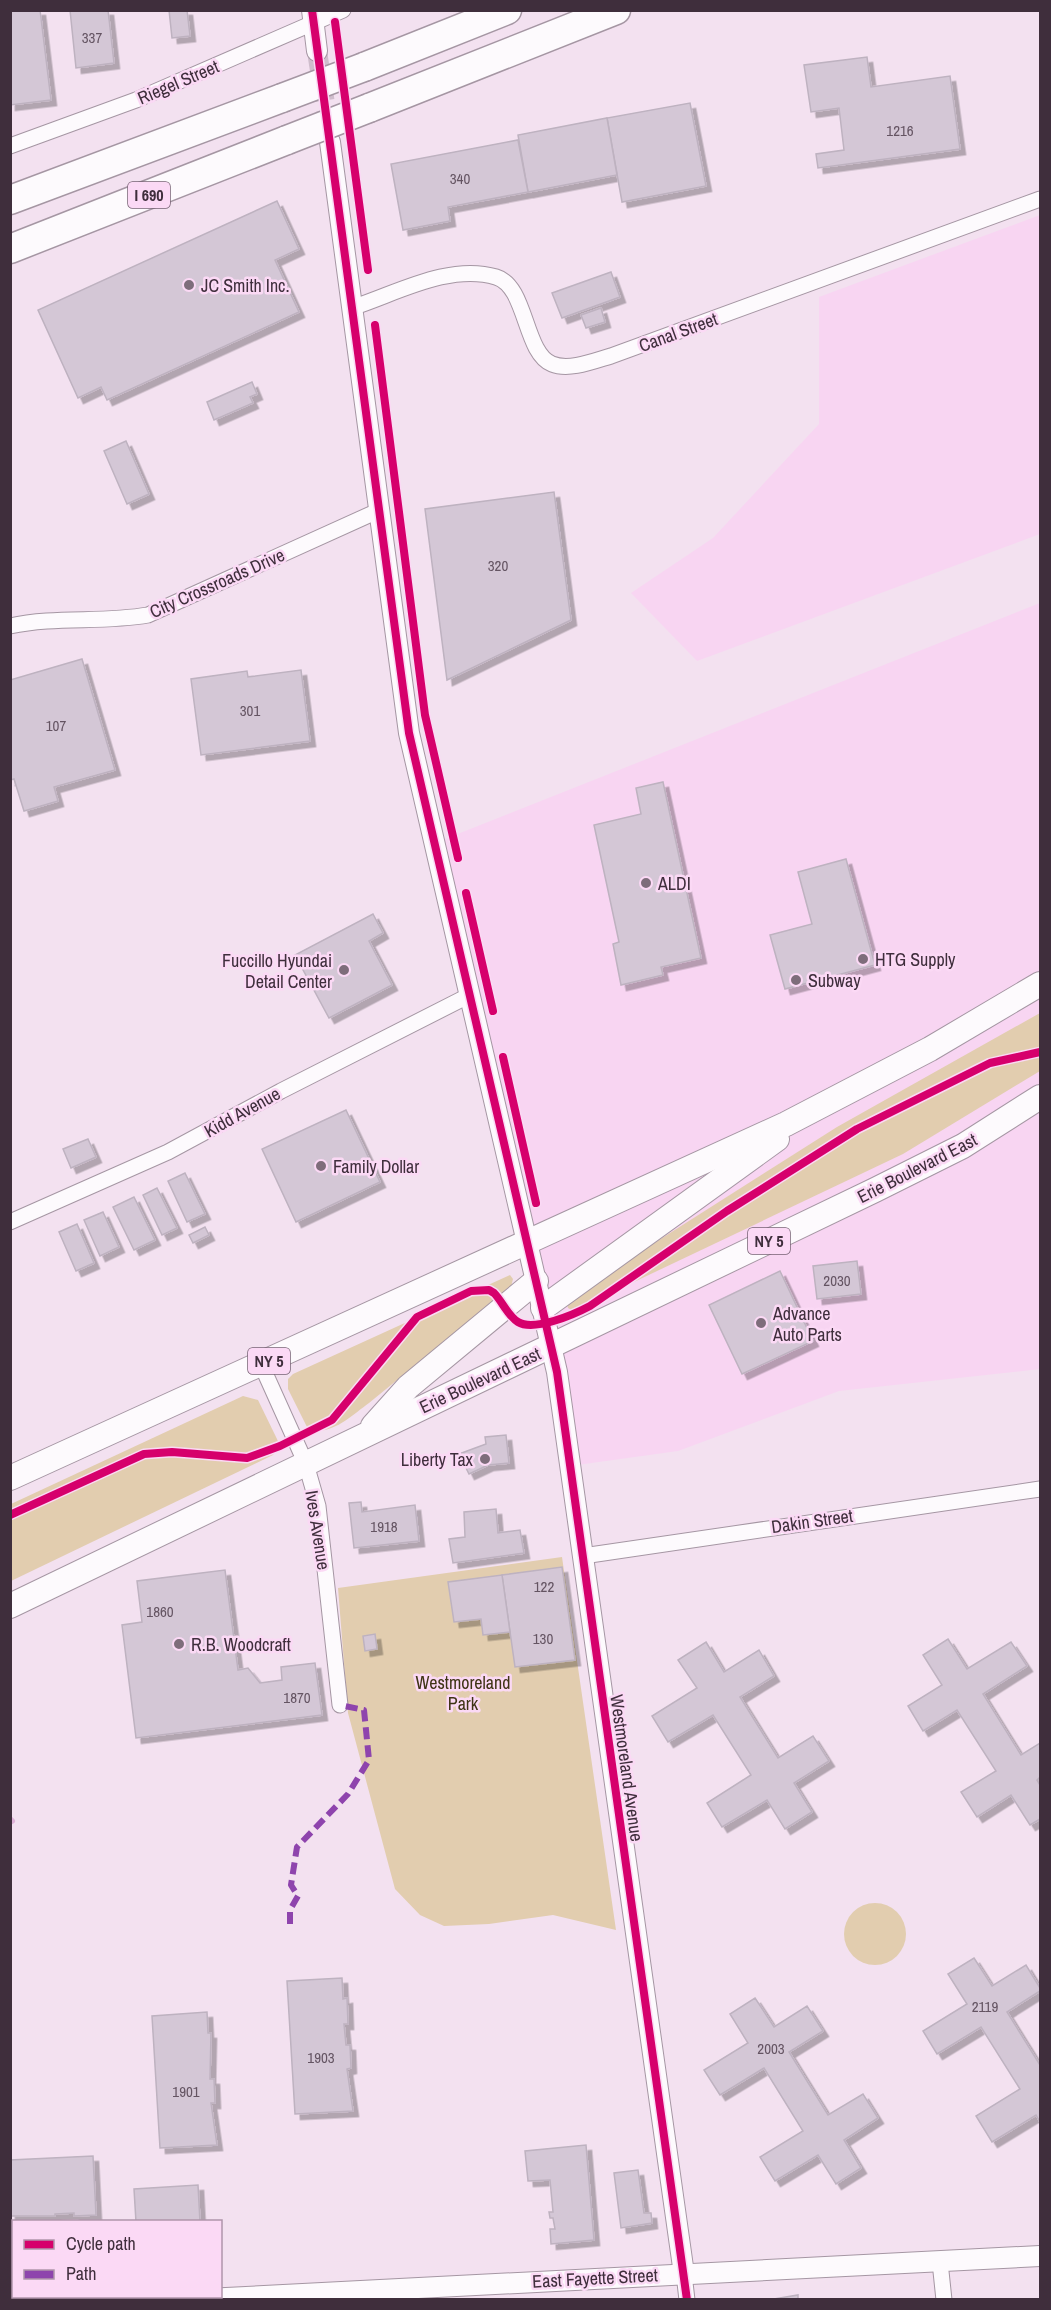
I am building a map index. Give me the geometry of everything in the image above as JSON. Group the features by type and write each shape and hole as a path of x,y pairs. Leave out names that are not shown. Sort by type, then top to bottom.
{"highway":[{"name":"I 690","path":"10,200 364,67 507,10"},
{"name":"I 690","path":"10,249 616,10"}],"main road":[{"name":"NY 5","path":"10,1478 786,1124 930,1049 1041,984"},
{"name":"Erie Boulevard East","path":"10,1606 963,1146 1041,1097"},
{"path":"543,1308 830,1101"},
{"path":"366,1435 408,1387 536,1281"}],"street":[{"name":"Riegel Street","path":"10,147 136,100 313,17 343,10"},
{"path":"313,17 317,51"},
{"name":"Westmoreland Avenue","path":"330,142 354,307 409,732 552,1346 584,1556 646,2022 687,2300"},
{"name":"Canal Street","path":"354,307 431,280 467,273 498,277 511,289 541,356 552,364 570,366 611,356 1041,199"},
{"name":"City Crossroads Drive","path":"10,626 36,621 116,621 148,615 380,510"},
{"name":"Kidd Avenue","path":"10,1222 168,1152 281,1091 470,995"},
{"name":"Ives Avenue","path":"261,1364 306,1464 318,1506 340,1705"},
{"name":"Dakin Street","path":"584,1556 1041,1489"},
{"name":"East Fayette Street","path":"186,2300 1041,2256"},
{"path":"940,2262 944,2300"}],"shaded area":[{"path":"1040,215 1040,534 697,661 631,593 713,538 819,424 819,297"},
{"path":"1040,603 1040,1369 839,1391 678,1451 570,1466 435,843"}],"green space":[{"path":"1040,1013 1040,1071 903,1154 573,1311 568,1308 566,1300 574,1294 837,1127"},
{"path":"510,1275 513,1279 511,1287 369,1403 341,1424 325,1430 308,1429 288,1389 288,1379 293,1374"},
{"path":"243,1396 258,1400 279,1444 273,1455 11,1581 11,1504"},
{"name":"Westmoreland Park","path":"562,1557 616,1930 553,1915 489,1924 444,1926 420,1915 395,1889 348,1713 338,1588"},
{"path":"869,1903 881,1903 897,1912 904,1922 906,1934 904,1946 897,1956 881,1965 869,1965 858,1960 849,1951 844,1940 844,1928 849,1917 858,1908"}],"building":[{"path":"40,10 51,100 10,105 10,11"},
{"path":"70,10 108,10 114,63 76,68"},
{"path":"169,10 187,10 190,36 172,38"},
{"path":"867,57 871,87 950,76 960,149 818,168 816,154 844,150 839,108 811,112 804,65"},
{"path":"690,103 706,186 622,202 607,118"},
{"path":"607,118 617,175 528,192 518,135"},
{"path":"518,140 528,192 448,207 450,221 403,230 391,164"},
{"name":"JC Smith Inc.","path":"277,201 299,249 275,260 299,312 107,400 101,387 78,398 38,310"},
{"path":"611,272 620,297 562,318 552,293"},
{"path":"601,308 605,322 586,328 581,315"},
{"path":"252,382 257,394 250,397 253,403 214,420 207,402"},
{"path":"126,441 149,494 127,504 104,451"},
{"path":"554,492 571,620 447,680 425,509"},
{"path":"82,659 115,770 54,787 58,801 24,811 14,779 10,780 10,680"},
{"path":"301,670 310,741 201,755 191,679 247,671 248,677"},
{"name":"ALDI","path":"663,782 701,958 661,967 663,975 621,985 613,944 619,942 594,825 641,814 636,788"},
{"path":"846,859 875,965 785,989 770,935 812,924 798,872"},
{"name":"Fuccillo Hyundai Detail Center","path":"373,914 383,933 369,941 392,985 329,1018 295,955"},
{"name":"Family Dollar","path":"346,1110 380,1182 296,1222 262,1149"},
{"path":"88,1139 96,1157 71,1168 63,1149"},
{"path":"185,1173 205,1214 187,1222 168,1181"},
{"path":"157,1188 177,1228 162,1235 143,1195"},
{"path":"134,1197 155,1240 134,1250 113,1207"},
{"path":"103,1212 119,1247 100,1256 84,1220"},
{"path":"77,1224 94,1263 76,1271 59,1232"},
{"path":"205,1227 209,1235 193,1243 189,1235"},
{"path":"857,1261 861,1294 817,1299 813,1266"},
{"name":"Advance Auto Parts","path":"780,1271 813,1341 742,1374 709,1305"},
{"name":"Liberty Tax","path":"506,1435 509,1463 488,1465 469,1474 459,1454 486,1444 485,1437"},
{"path":"361,1502 362,1512 415,1505 419,1541 354,1548 349,1503"},
{"path":"496,1509 498,1533 520,1530 524,1553 453,1563 449,1539 465,1537 464,1512"},
{"path":"562,1567 575,1660 515,1667 502,1575"},
{"name":"R.B. Woodcraft","path":"225,1570 238,1670 248,1668 260,1683 282,1680 281,1667 315,1663 322,1715 136,1738 122,1625 142,1622 137,1581"},
{"path":"502,1575 510,1632 483,1635 481,1619 454,1622 448,1582"},
{"path":"375,1634 377,1649 365,1651 363,1636"},
{"path":"948,1639 967,1669 1011,1642 1027,1666 983,1694 1021,1755 1040,1743 1040,1777 1037,1780 1040,1785 1040,1819 1030,1825 1011,1795 977,1817 961,1792 996,1771 957,1710 923,1731 908,1706 942,1685 923,1655"},
{"path":"706,1642 724,1672 759,1650 774,1676 740,1697 778,1758 813,1736 829,1761 794,1783 812,1812 785,1829 767,1800 722,1827 707,1803 751,1775 713,1715 668,1742 652,1716 697,1688 678,1660"},
{"path":"974,1958 992,1986 1026,1965 1040,1988 1040,1991 1007,2012 1040,2065 1040,2122 1036,2115 992,2142 976,2116 1020,2089 981,2027 937,2054 923,2031 967,2004 948,1974"},
{"path":"342,1978 343,1999 347,1998 348,2024 344,2024 346,2045 350,2045 351,2068 347,2069 353,2111 295,2114 287,1981"},
{"path":"755,1998 774,2027 807,2006 823,2031 789,2052 828,2115 863,2094 878,2118 844,2140 861,2168 836,2184 818,2155 775,2181 760,2157 803,2131 764,2068 720,2095 704,2070 748,2043 730,2014"},
{"path":"207,2012 208,2033 211,2033 210,2079 214,2079 215,2103 211,2103 217,2145 160,2148 152,2016"},
{"path":"586,2145 594,2240 551,2244 550,2229 555,2229 549,2212 553,2212 550,2180 528,2181 525,2151"},
{"path":"93,2156 96,2215 74,2216 74,2213 55,2214 55,2216 10,2216 10,2160"},
{"path":"638,2170 644,2213 651,2213 652,2223 621,2228 614,2173"},
{"path":"198,2185 200,2220 136,2220 134,2189"},
{"path":"798,2295 798,2300 768,2300"}],"tunnel":[{"path":"317,51 330,137"}],"marked path":[{"path":"290,1924 290,1910 298,1896 291,1885 297,1847 348,1794 369,1760 364,1710 340,1705"}],"cycle path":[{"path":"312,10 409,733 557,1372 687,2300"},
{"path":"335,22 368,270"},
{"path":"375,325 425,715 458,858"},
{"path":"466,893 493,1011"},
{"path":"10,1515 144,1454 172,1452 247,1458 280,1446 332,1420 417,1317 471,1291 489,1290 497,1296 514,1319 525,1325 554,1321 575,1313 590,1306 727,1211 857,1129 990,1063 1040,1052"},
{"path":"503,1057 536,1203"}],"place":[{"name":"JC Smith Inc.","path":"189,285"},
{"name":"ALDI","path":"646,883"},
{"name":"HTG Supply","path":"863,959"},
{"name":"Fuccillo Hyundai Detail Center","path":"344,970"},
{"name":"Subway","path":"796,980"},
{"name":"Family Dollar","path":"321,1166"},
{"name":"Advance Auto Parts","path":"761,1323"},
{"name":"Liberty Tax","path":"485,1459"},
{"name":"R.B. Woodcraft","path":"179,1644"}]}
